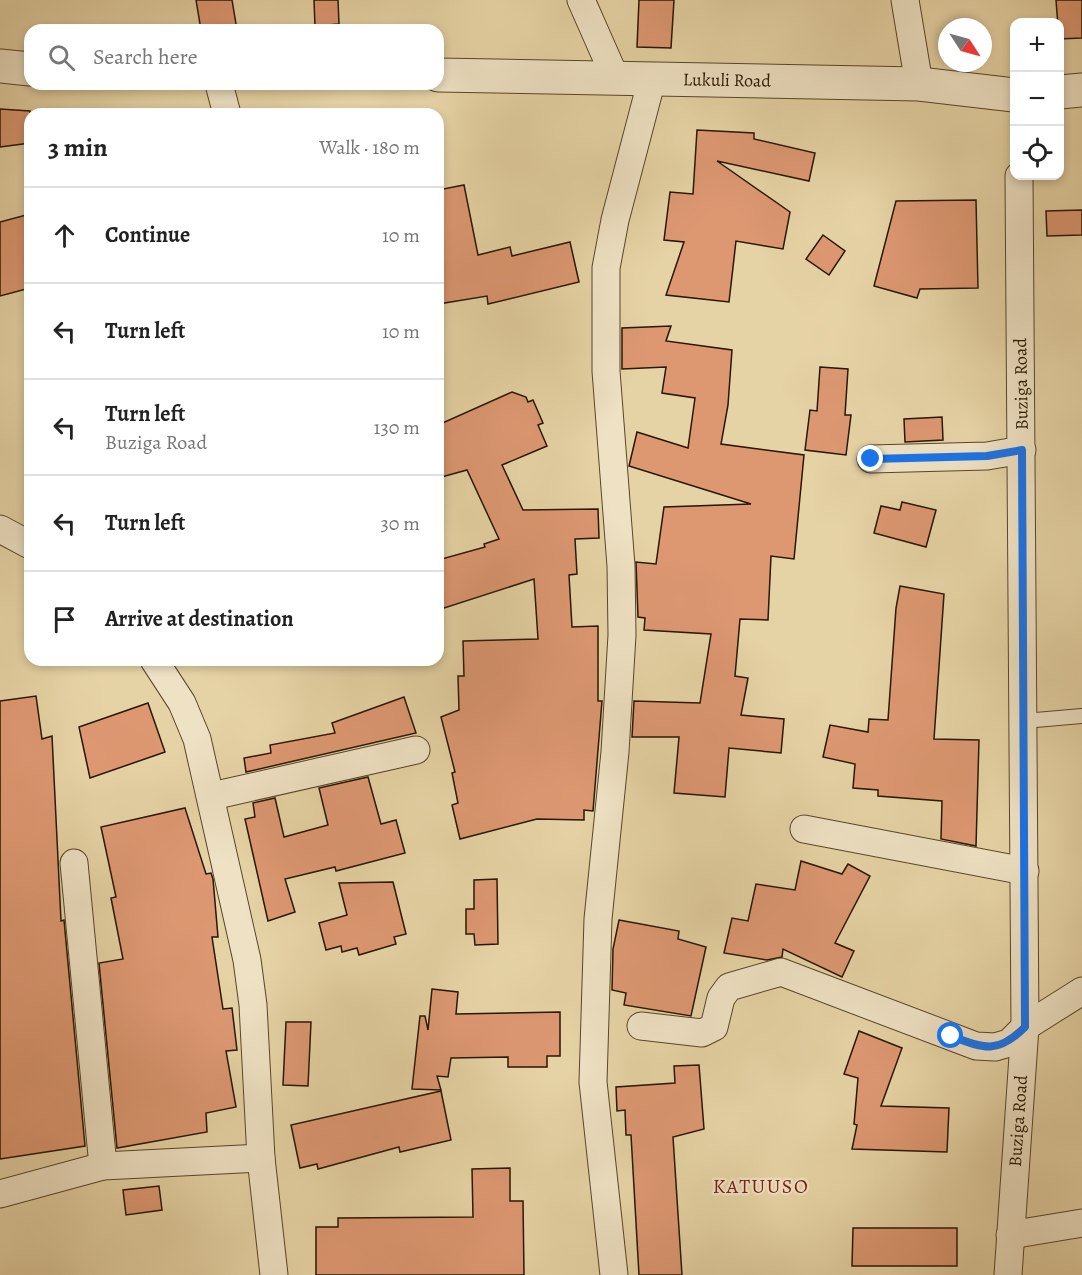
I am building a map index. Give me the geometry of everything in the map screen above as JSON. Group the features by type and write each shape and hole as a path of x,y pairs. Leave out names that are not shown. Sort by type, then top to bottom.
{"street":[{"path":"581,0 615,77"},
{"path":"905,0 919,84"},
{"path":"0,66 24,68"},
{"name":"Lukuli Road","path":"444,75 919,84 1010,95"},
{"path":"614,1275 593,1082 598,920 615,752 622,634 621,566 606,371 606,268 615,220 652,79"},
{"path":"221,90 225,108"},
{"path":"1064,92 1082,90"},
{"name":"Buziga Road","path":"1008,1275 1025,1027 1018,180"},
{"path":"871,459 987,456 1022,450"},
{"path":"0,529 24,543"},
{"path":"158,666 182,703 197,739 212,796 247,960 254,1005 261,1158 274,1275"},
{"path":"212,796 416,750"},
{"path":"804,829 1025,871"},
{"path":"74,863 103,1166"},
{"path":"641,1026 702,1033 714,1027 721,998 729,987 781,972 976,1046 995,1047 1009,1043 1025,1027 1082,991"},
{"path":"0,1194 103,1166 261,1158"},
{"path":"1010,1235 1082,1223"}],"lane":[{"path":"1024,721 1082,716"}],"building":[{"path":"196,0 232,0 236,24 200,24"},
{"path":"314,0 338,0 339,24 315,24"},
{"path":"639,0 674,0 671,48 637,47"},
{"path":"1056,0 1082,0 1082,38 1064,39 1064,18 1057,18"},
{"path":"0,109 24,111 24,144 0,147"},
{"path":"697,130 754,133 754,139 815,153 809,181 717,161 790,212 783,249 736,241 729,302 666,295 684,242 664,240 670,192 693,194"},
{"path":"464,185 478,255 510,247 512,256 570,242 579,282 488,304 487,296 444,303 444,189"},
{"path":"976,200 978,288 920,289 917,298 874,286 896,201"},
{"path":"1082,210 1082,235 1047,236 1046,211"},
{"path":"24,216 24,290 0,296 0,222"},
{"path":"823,235 845,251 829,275 806,259"},
{"path":"671,326 666,341 732,350 728,405 721,444 804,455 794,559 771,556 768,620 740,619 735,676 748,678 741,715 784,719 781,753 729,748 725,797 674,793 679,737 632,737 634,701 700,703 711,634 644,630 645,618 638,617 636,562 656,564 664,507 751,504 629,466 637,432 688,448 695,398 662,393 666,367 622,369 622,328"},
{"path":"820,367 848,369 845,415 851,415 846,455 805,450 810,410 817,411"},
{"path":"512,392 526,397 528,402 533,400 543,423 538,425 547,446 502,465 523,510 598,509 599,538 575,539 577,574 569,575 572,627 598,626 598,701 602,701 593,811 584,810 584,820 537,819 460,839 452,805 458,803 452,773 455,772 441,717 459,710 458,676 464,676 463,641 538,639 534,579 444,608 444,558 485,547 484,544 499,539 467,470 444,476 444,422"},
{"path":"942,417 943,440 905,442 904,419"},
{"path":"902,502 936,510 926,547 874,533 881,506 900,510"},
{"path":"900,586 944,594 934,739 979,740 976,846 941,839 942,801 878,796 878,790 853,788 855,764 823,757 830,725 868,732 869,719 888,720 896,608"},
{"path":"36,696 42,739 52,736 61,921 64,920 85,1146 0,1159 0,701"},
{"path":"404,697 416,733 246,772 244,758 271,753 270,745 335,733 332,723"},
{"path":"148,703 165,752 90,778 79,727"},
{"path":"368,777 381,824 396,820 405,853 336,871 335,867 285,879 295,912 268,921 245,819 255,817 253,803 275,798 284,837 328,825 319,788"},
{"path":"185,808 206,874 211,873 213,879 218,937 212,937 223,1009 232,1008 237,1050 226,1051 236,1107 206,1113 207,1132 117,1148 99,963 123,959 111,898 116,897 101,827"},
{"path":"801,861 842,874 848,864 870,876 835,943 854,951 842,977 783,949 782,957 767,960 724,953 732,918 748,921 756,884 795,890"},
{"path":"497,879 498,944 475,945 474,934 466,934 466,909 474,909 474,880"},
{"path":"393,882 406,934 394,937 396,944 359,955 357,948 342,952 341,946 326,950 319,923 347,915 339,883"},
{"path":"619,920 679,931 678,939 706,947 691,1016 624,1005 626,993 612,990 613,949"},
{"path":"432,989 458,992 456,1014 560,1012 560,1056 547,1056 547,1067 508,1067 508,1057 451,1058 448,1077 437,1076 441,1090 412,1089 420,1016 425,1016 428,1030"},
{"path":"286,1022 311,1022 308,1086 283,1085"},
{"path":"859,1031 902,1048 881,1106 949,1108 947,1152 852,1149 857,1125 854,1124 858,1078 844,1074"},
{"path":"699,1065 704,1129 673,1137 682,1275 639,1275 631,1135 626,1135 625,1110 617,1111 616,1087 675,1083 674,1066"},
{"path":"441,1091 451,1140 400,1152 399,1147 318,1169 317,1164 300,1168 291,1125"},
{"path":"510,1168 510,1201 523,1201 524,1275 316,1275 316,1227 338,1227 338,1218 473,1217 472,1169"},
{"path":"159,1186 162,1210 126,1215 123,1190"},
{"path":"853,1228 957,1228 957,1266 852,1266"}],"district":[{"name":"KATUUSO","path":"761,1186"}],"route":[{"path":"871,459 987,456 1022,450 1025,1027 1009,1043 995,1047 976,1046 951,1036"}]}
